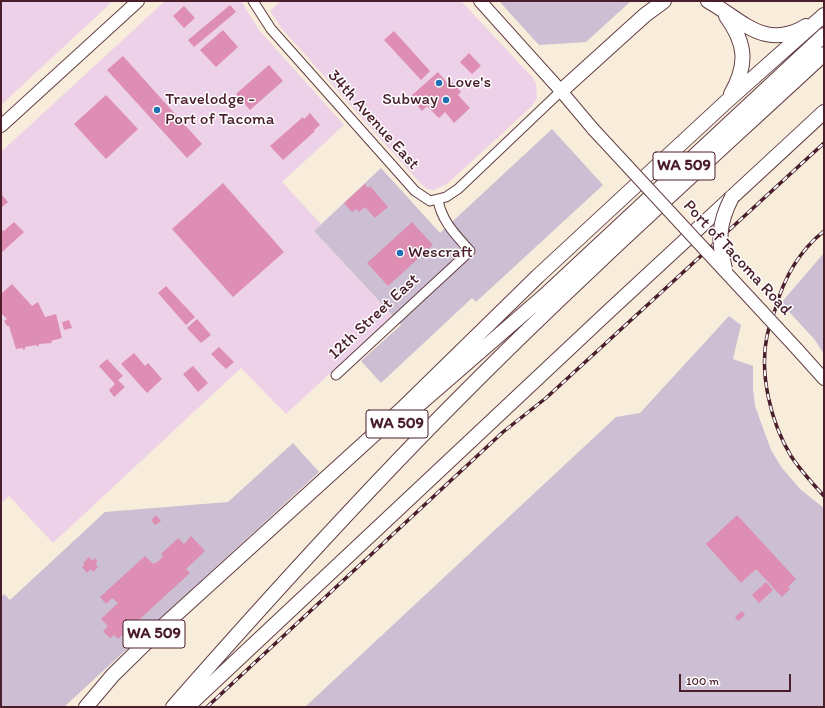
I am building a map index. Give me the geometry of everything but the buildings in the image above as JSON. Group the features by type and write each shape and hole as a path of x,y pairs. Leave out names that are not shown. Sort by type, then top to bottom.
{"highway":[{"path":"561,91 645,15 664,1"},
{"path":"712,3 750,29 767,35 777,36 795,32 804,28 824,14"},
{"path":"712,3 731,22 742,49 742,71 726,102"},
{"path":"249,550 401,410 538,276 726,102 824,14"},
{"name":"WA 509","path":"86,707 113,676 147,641 249,550 544,296 824,35"},
{"name":"WA 509","path":"173,707 355,504 463,394 553,306 824,54"},
{"path":"187,707 824,112"},
{"path":"724,269 721,251 721,221 732,197"}],"main road":[{"path":"1,126 138,1"},
{"name":"Port of Tacoma Road","path":"480,1 593,129 692,234 824,379"}],"street":[{"name":"34th Avenue East","path":"253,1 271,29 414,191 430,201 438,200"},
{"path":"438,200 446,197 466,181 561,91"},
{"name":"12th Street East","path":"336,375 470,251 446,223 441,214 438,200"}],"shaded area":[{"path":"1,1 113,1 1,105"},
{"path":"165,1 241,1 259,30 344,125 282,182 321,224 314,231 392,316 286,414 241,368 53,543 9,496 1,503 1,152"},
{"path":"281,1 461,1 533,78 536,84 537,98 532,106 447,184 434,190 427,189 283,30 270,11"},
{"path":"499,1 631,1 586,42 539,45"},
{"path":"552,129 603,185 476,302 472,298 381,383 361,361 401,325 314,231 381,168 440,233"},
{"path":"824,253 824,354 815,340 781,303"},
{"path":"729,316 741,325 733,359 753,366 755,406 771,450 782,468 800,489 824,508 824,707 305,707 616,417 640,413"},
{"path":"293,443 319,472 64,707 1,707 1,597 4,594 10,600 105,512 228,502"}],"railway":[{"path":"207,707 503,432 546,398 824,143"},
{"path":"824,231 807,248 787,277 778,299 767,336 765,351 768,398 778,429 791,456 824,496"}],"place":[{"name":"Love's","path":"439,83"},
{"name":"Subway","path":"446,100"},
{"name":"Travelodge - Port of Tacoma","path":"157,110"},
{"name":"Wescraft","path":"400,253"}]}
